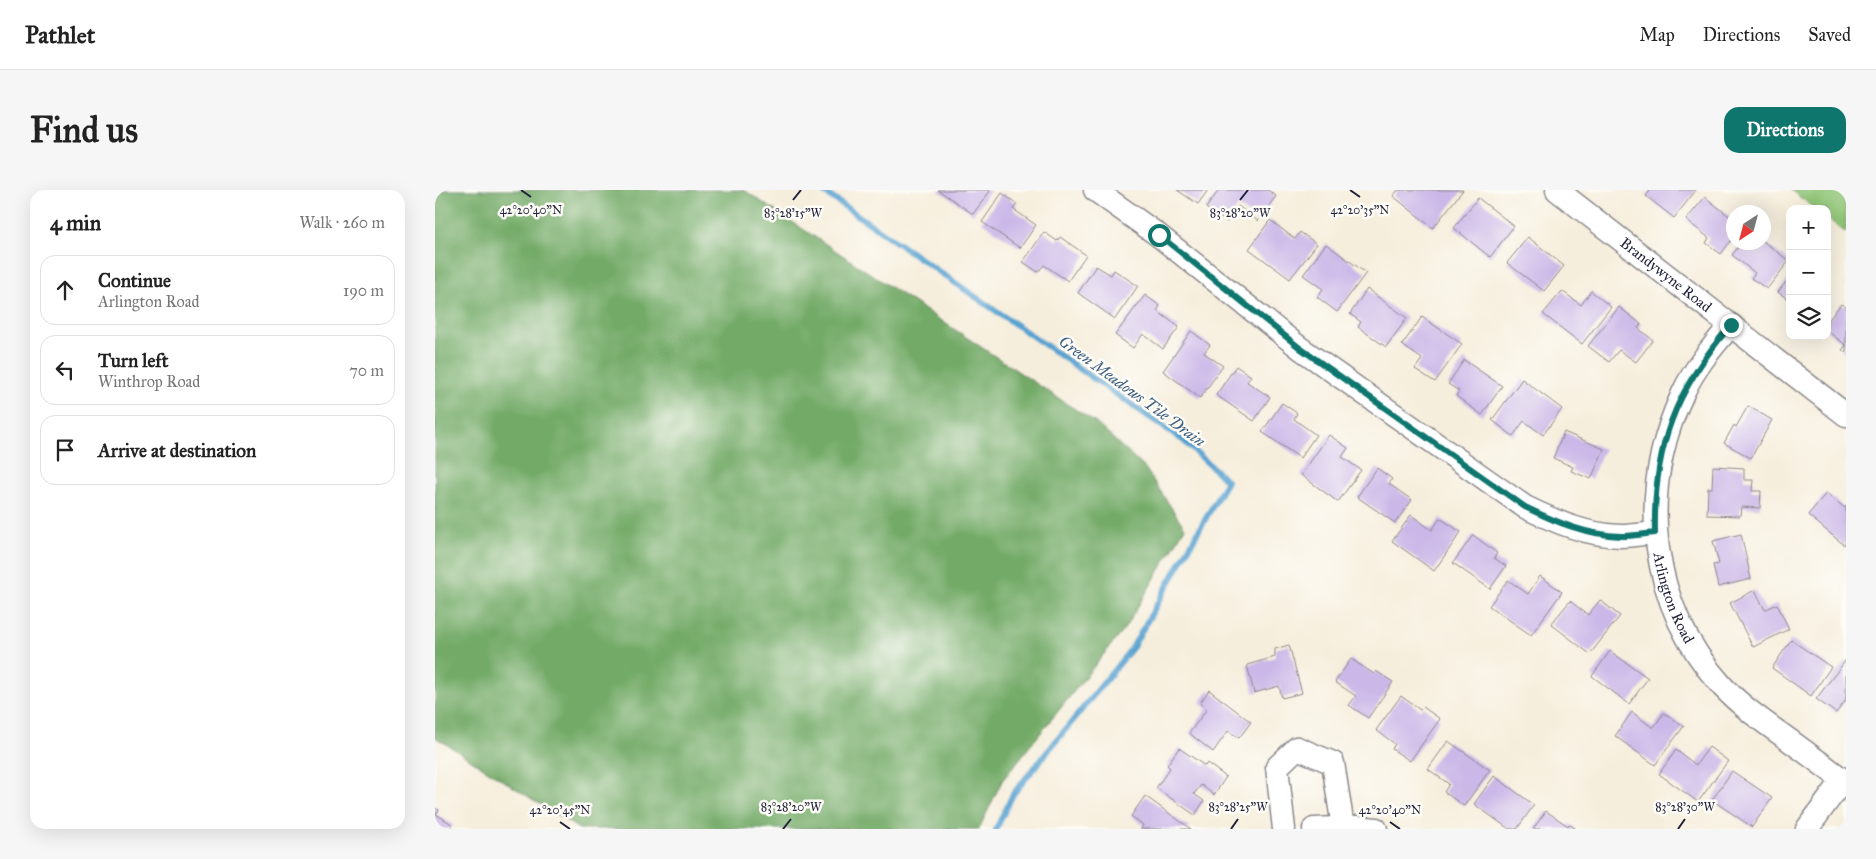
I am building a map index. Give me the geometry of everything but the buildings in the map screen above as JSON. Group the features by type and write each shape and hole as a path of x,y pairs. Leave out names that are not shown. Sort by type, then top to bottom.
{"street":[{"name":"Arlington Road","path":"1095,190 1159,235 1300,348 1525,507 1555,522 1587,532 1621,536 1655,533 1661,569 1671,599 1687,637 1709,670 1724,688 1747,709 1845,781"},
{"name":"Brandywyne Road","path":"1557,190 1846,415"},
{"path":"1655,533 1657,475 1671,422 1683,392 1695,370 1709,350 1731,325"},
{"path":"1284,829 1277,767 1297,748 1333,763 1343,827"},
{"path":"1807,829 1845,781"},
{"path":"1314,829 1357,826 1376,829"}],"green space":[{"path":"442,190 744,190 1096,423 1145,468 1185,528 1125,628 1002,781 979,829 579,829 435,737 435,202"},
{"path":"1791,190 1846,190 1846,233 1831,221 1831,205 1810,205"}],"waterway":[{"name":"Green Meadows Tile Drain","path":"821,190 1184,441 1227,481 1132,648 1013,794 996,829"}],"route":[{"path":"1159,235 1300,348 1525,507 1555,522 1587,532 1621,536 1655,533 1657,475 1671,422 1683,392 1695,370 1709,350 1731,325"}]}
